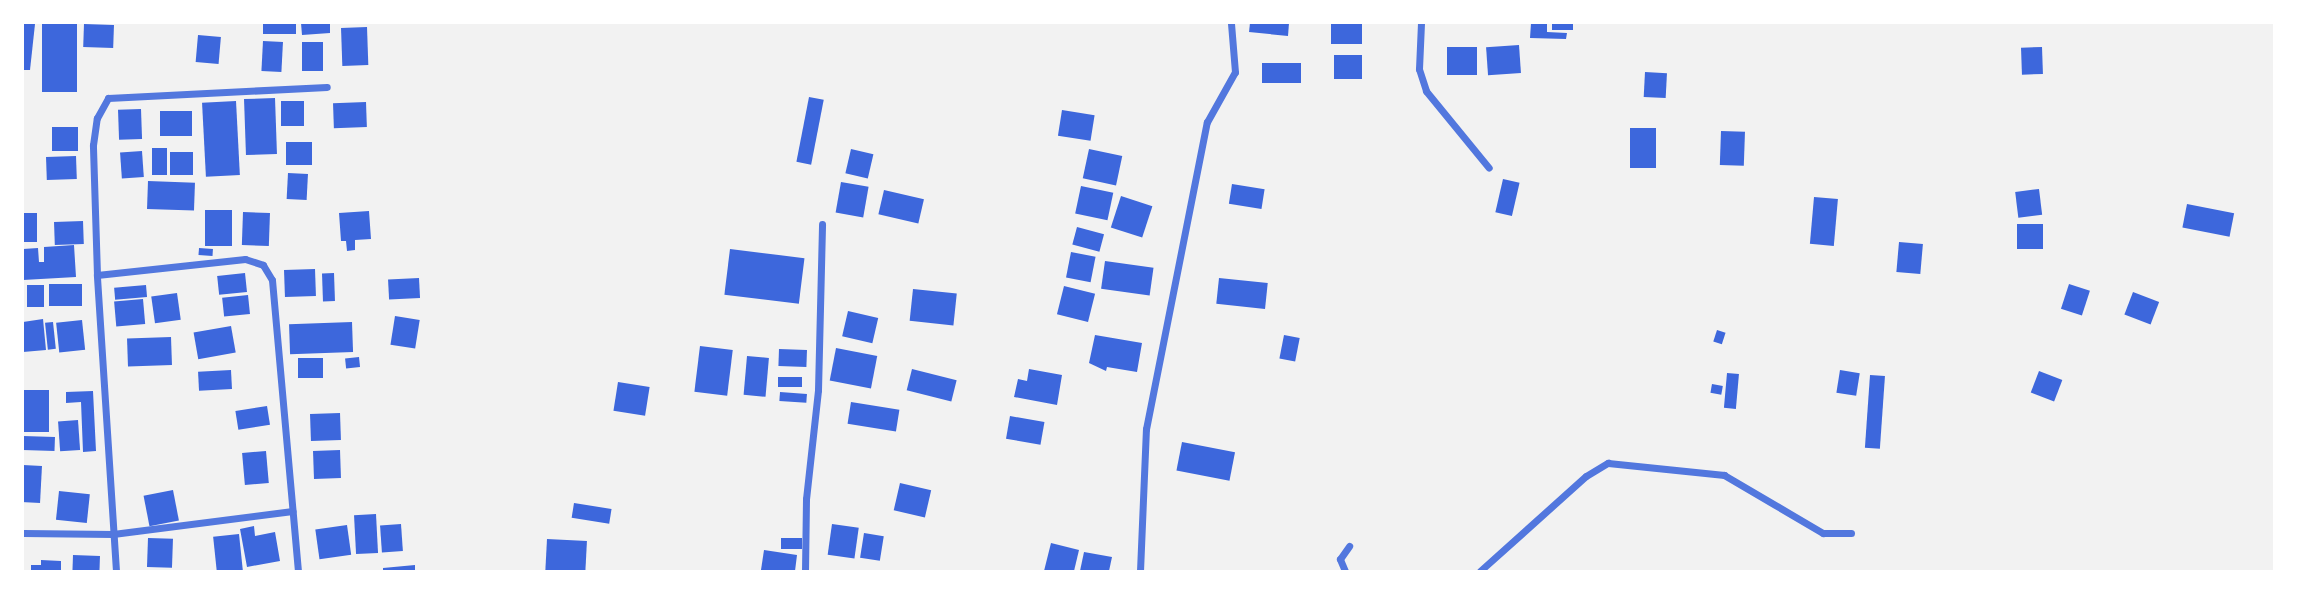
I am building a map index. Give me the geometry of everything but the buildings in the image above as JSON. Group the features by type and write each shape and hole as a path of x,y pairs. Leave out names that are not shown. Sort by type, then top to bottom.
{"street":[{"path":"1140,571 1146,429 1208,122 1235,72 1231,23"},
{"path":"1422,23 1419,69 1426,91 1489,168"},
{"path":"117,571 97,275 93,145 97,118 108,98 327,87"},
{"path":"805,571 806,499 818,390 822,224"},
{"path":"97,275 245,259 262,265 272,280 298,571"},
{"path":"1480,571 1586,476 1608,463 1724,475 1823,533 1851,533"},
{"path":"23,533 113,534 293,511"},
{"path":"1345,571 1340,559 1349,546"}]}
